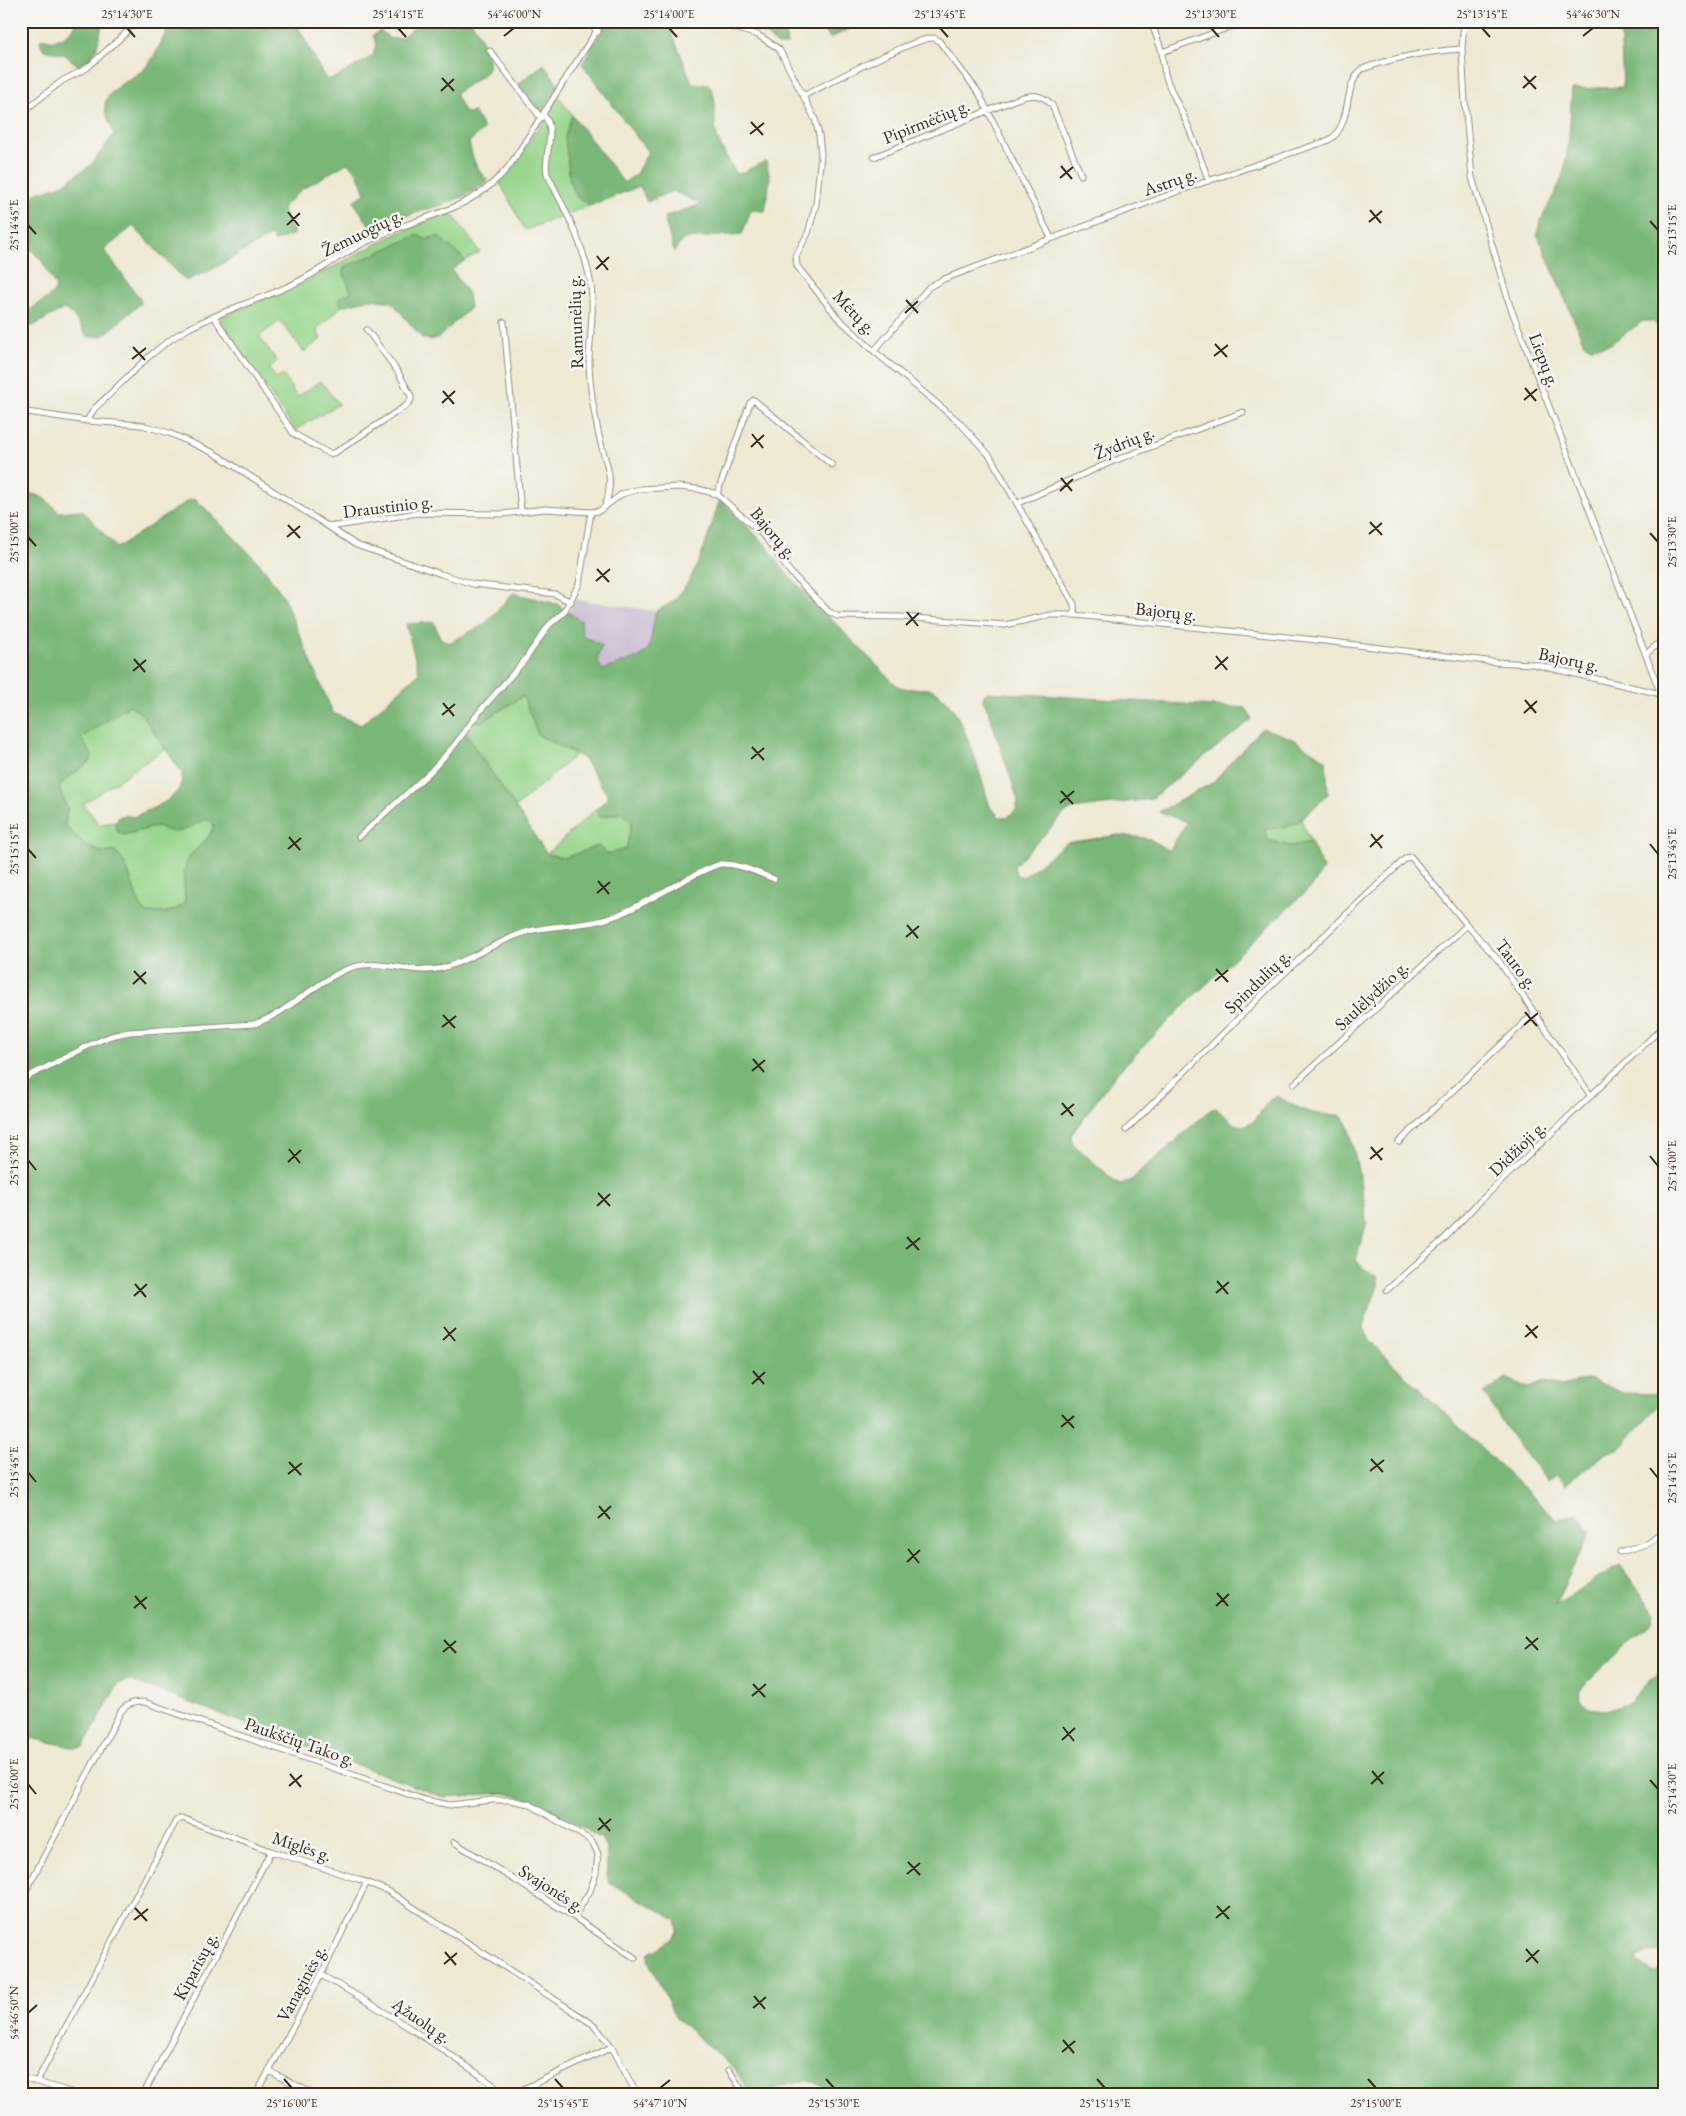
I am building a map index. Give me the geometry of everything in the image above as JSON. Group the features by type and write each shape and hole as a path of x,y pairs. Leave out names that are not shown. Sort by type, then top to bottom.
{"street":[{"path":"21,113 62,81 87,68 125,34 134,21"},
{"path":"588,21 598,32"},
{"name":"Žemuogių g.","path":"87,420 94,409 175,336 214,317 288,286 371,239 395,228 453,209 476,196 503,174 598,32 603,21"},
{"name":"Mėtų g.","path":"710,21 758,35 771,42 783,55 815,119 820,135 821,154 816,204 808,233 796,256 796,262 838,318 948,413 976,439 990,456 1074,604 1075,615"},
{"path":"1151,21 1162,52 1165,76 1209,182"},
{"path":"1162,52 1246,21"},
{"name":"Liepų g.","path":"1464,21 1462,50 1464,102 1472,178 1512,314 1663,696"},
{"path":"803,96 894,51 930,37 939,41 979,93 1051,238"},
{"name":"Astrų g.","path":"874,351 929,287 1051,238 1332,138 1339,130 1352,82 1362,69 1428,54 1462,50"},
{"path":"490,51 542,117"},
{"name":"Pipirmėčių g.","path":"874,157 1030,94 1045,98 1052,105 1081,175"},
{"name":"Ramunėlių g.","path":"542,117 548,118 551,129 545,165 547,174 579,244 591,281 592,314 589,363 599,436 610,476 610,490 605,507"},
{"path":"214,317 294,434 330,454 336,452 407,405 411,400 411,396 398,372 367,330"},
{"path":"504,322 522,512"},
{"path":"717,494 750,402 754,400 832,465"},
{"name":"Draustinio g.","path":"21,411 157,428 195,443 234,465 326,525 336,526 418,514 479,515 563,509 592,512 605,507 619,496 631,491 659,487 698,489 717,494"},
{"name":"Žydrių g.","path":"1018,504 1111,462 1243,412"},
{"path":"610,490 619,496"},
{"name":"Bajorų g.","path":"717,494 765,538 790,572 833,614 1005,625 1050,615 1075,615 1316,640 1495,662 1532,664 1663,696"},
{"path":"359,838 454,747 480,710 524,661 549,625 564,612 578,584 592,512"},
{"path":"326,525 356,546 441,574 473,584 555,594 570,602"},
{"path":"1646,654 1665,638"},
{"name":"Tauro g.","path":"1411,857 1499,961 1537,1014 1591,1096"},
{"name":"Spindulių g.","path":"1126,1130 1272,985 1406,858 1411,857"},
{"path":"21,1080 111,1036 129,1032 254,1024 268,1019 328,980 362,964 380,964 413,970 435,970 449,966 530,931 574,926 613,917 720,864 726,863 774,879"},
{"name":"Saulėlydžio g.","path":"1294,1084 1467,925"},
{"path":"1399,1142 1528,1019 1537,1014"},
{"name":"Didžioji g.","path":"1387,1290 1444,1239 1474,1207 1665,1025"},
{"path":"1620,1552 1649,1542 1665,1530"},
{"name":"Paukščių Tako g.","path":"21,1900 121,1711 134,1702 144,1702 425,1800 450,1806 492,1800 510,1800 529,1804 587,1838 597,1850 598,1860 593,1883 574,1917"},
{"name":"Miglės g.","path":"37,2081 178,1819 185,1818 271,1851 368,1882 388,1891 594,2025 612,2047 637,2095"},
{"name":"Svajonės g.","path":"454,1842 574,1917 635,1958"},
{"name":"Kiparisų g.","path":"143,2095 271,1851"},
{"name":"Vanaginės g.","path":"256,2095 321,1976 368,1882"},
{"name":"Ąžuolų g.","path":"321,1976 369,2002 408,2027 498,2088 502,2095"},
{"path":"511,2095 612,2047"},
{"path":"729,2070 745,2095"},
{"path":"269,2071 315,2095"},
{"path":"21,2077 80,2095"}],"shaded area":[{"path":"575,599 656,611 649,650 639,657 602,670 582,636 581,621 569,613"}],"green space":[{"path":"76,21 103,21 94,54 86,64 80,67 65,55 44,50 40,43 41,39 54,40 65,36 74,28"},
{"path":"147,21 295,21 326,80 337,77 373,56 376,44 373,35 381,31 390,39 400,38 424,21 471,21 484,45 488,59 487,70 455,94 465,113 474,112 484,129 469,142 475,163 488,181 465,196 439,206 370,226 353,201 365,194 357,172 347,163 302,189 282,208 294,234 275,241 270,236 213,269 186,281 133,226 104,250 141,303 103,336 87,337 74,316 63,309 33,326 21,326 21,316 53,294 56,287 42,261 21,239 21,205 37,193 62,185 91,165 114,134 105,108 109,96 114,90 147,66 167,30 163,22 149,23"},
{"path":"607,21 667,21 692,83 708,84 712,90 715,102 717,138 737,175 766,161 770,178 765,211 751,210 742,234 683,239 674,252 664,217 702,204 672,191 647,202 640,186 592,205 577,197 570,182 565,137 572,115 624,183 636,174 647,154 647,151 582,64"},
{"path":"784,21 787,45 778,45 759,32 763,22"},
{"path":"802,21 853,21 854,27 830,38 818,26 806,31"},
{"path":"1620,21 1665,21 1665,332 1652,321 1643,321 1609,345 1591,347 1584,343 1537,234 1539,225 1563,175 1569,138 1572,89 1623,87"},
{"path":"544,64 559,85 540,114 518,84"},
{"path":"559,97 572,115 565,137 577,197 592,205 525,230 499,181 520,155"},
{"path":"452,214 480,252 464,261 461,256 433,237 343,271 352,292 338,300 342,306 317,329 321,339 304,352 280,321 259,336 277,361 269,369 277,379 283,375 297,397 320,381 339,404 295,430 221,322 221,317 296,286 410,228"},
{"path":"418,235 428,240 438,236 461,256 464,261 452,270 468,294 470,308 438,338 430,340 422,338 392,302 371,299 342,306 338,300 340,297 351,292 343,271 345,267"},
{"path":"28,494 33,494 45,499 59,512 82,510 117,548 189,500 196,499 263,567 283,596 333,713 361,725 419,673 406,624 434,622 440,638 449,643 485,624 513,593 557,604 581,621 582,636 602,645 597,659 602,670 639,657 649,649 656,611 674,600 684,588 698,564 720,499 766,545 787,574 894,683 903,688 935,691 945,699 963,727 970,743 990,807 1000,817 1007,818 1016,810 1018,800 983,700 984,695 988,692 1246,708 1252,719 1151,799 1072,809 1064,814 1014,866 1016,875 1023,877 1066,843 1119,835 1150,839 1169,851 1187,822 1159,812 1212,783 1262,728 1291,738 1326,760 1328,794 1301,820 1287,827 1265,829 1268,840 1290,846 1311,842 1323,869 1314,884 1197,993 1117,1073 1071,1135 1072,1143 1116,1182 1121,1184 1131,1180 1210,1110 1216,1108 1234,1124 1243,1126 1254,1121 1271,1098 1277,1096 1307,1111 1340,1115 1347,1122 1351,1136 1365,1206 1366,1225 1356,1260 1363,1268 1378,1277 1378,1286 1363,1326 1369,1341 1557,1520 1578,1514 1590,1532 1555,1605 1620,1565 1655,1613 1653,1620 1578,1691 1579,1700 1589,1708 1604,1710 1628,1703 1665,1666 1665,1952 1651,1951 1634,1960 1654,1973 1665,1970 1665,2095 843,2095 814,2083 799,2081 765,2093 750,2095 735,2069 676,2018 648,1960 649,1954 674,1937 677,1932 676,1920 610,1883 607,1872 606,1850 601,1838 537,1802 505,1793 443,1797 129,1680 118,1684 83,1747 77,1748 21,1736 21,503","holes":["523,696 538,735 583,758 609,797 596,809 600,817 621,813 632,822 626,849 607,854 598,846 564,858 547,854 461,727 469,720 482,722","130,705 143,716 182,773 178,790 166,801 133,817 126,815 118,817 116,822 118,832 124,835 157,826 165,830 178,832 208,819 214,824 211,834 192,853 185,867 185,901 177,908 167,912 146,913 137,899 126,866 116,852 101,852 86,846 65,826 67,808 59,788 63,782 90,761 92,756 81,738"]},
{"path":"523,696 538,735 576,754 515,808 461,727 469,720 482,722"},
{"path":"130,705 143,716 165,749 83,804 99,824 115,822 116,829 124,835 157,826 172,832 178,832 208,819 214,823 213,829 186,866 184,873 185,901 177,908 168,912 146,913 137,899 126,866 116,852 101,852 93,849 65,826 67,808 59,788 63,782 90,761 90,752 80,738"},
{"path":"596,809 600,817 621,813 632,822 626,850 607,854 598,846 564,858 547,854"},
{"path":"1301,820 1311,842 1290,846 1267,840 1265,829 1287,827"},
{"path":"1506,1378 1528,1388 1545,1382 1562,1386 1590,1379 1623,1393 1660,1394 1663,1399 1621,1448 1606,1453 1565,1485 1557,1476 1547,1481 1512,1437 1484,1393"}]}
